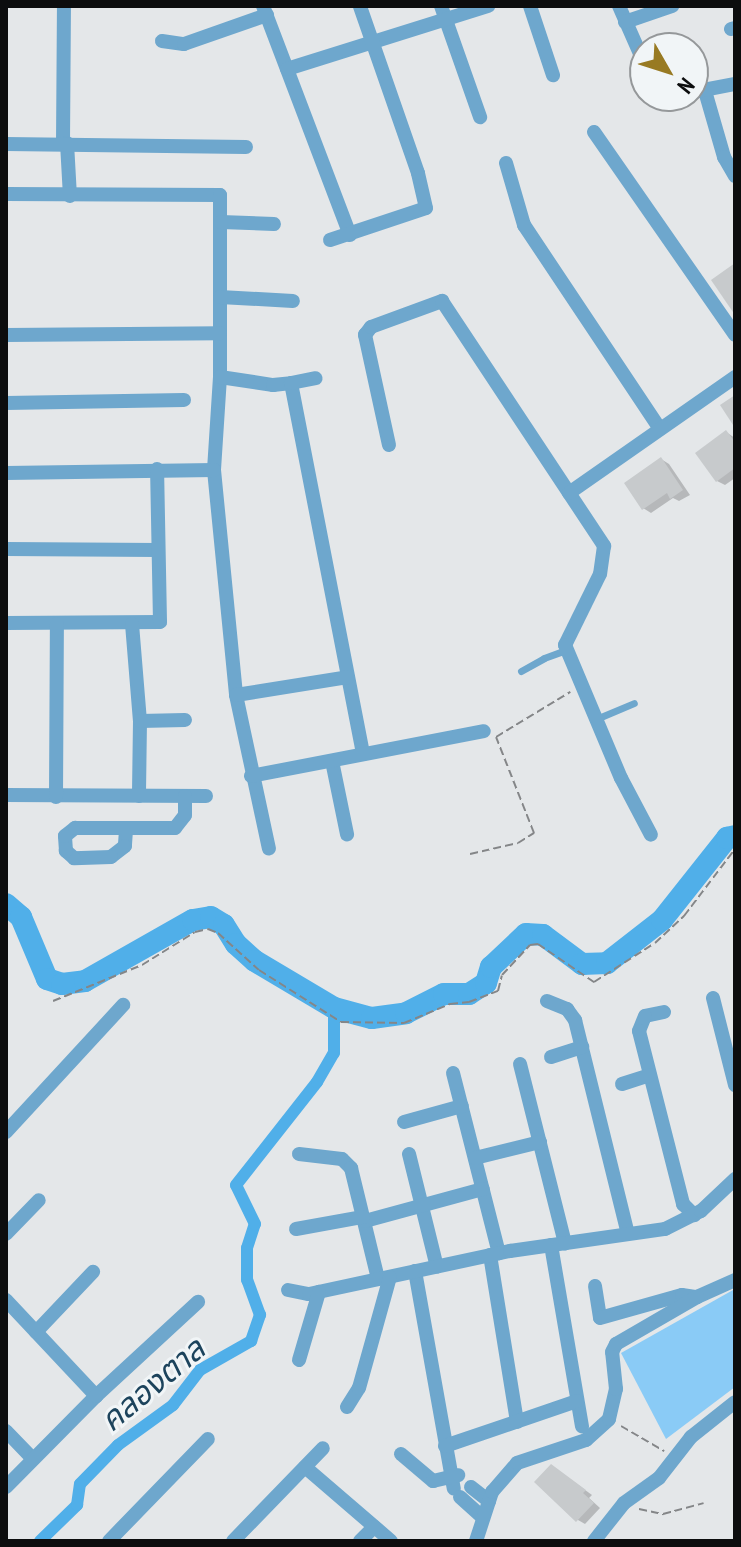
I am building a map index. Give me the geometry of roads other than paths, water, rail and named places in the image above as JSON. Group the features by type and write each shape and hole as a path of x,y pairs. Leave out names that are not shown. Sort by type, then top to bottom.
{"street":[{"path":"64,6 65,143 70,196"},
{"path":"330,240 422,212 427,201 360,6"},
{"path":"287,69 373,44 443,13 488,6"},
{"path":"530,6 553,75"},
{"path":"619,6 630,32"},
{"path":"625,22 672,6"},
{"path":"162,41 184,44 265,11 350,235"},
{"path":"443,13 480,117"},
{"path":"709,89 735,84"},
{"path":"708,112 734,173"},
{"path":"594,132 735,335"},
{"path":"6,144 246,147"},
{"path":"506,163 524,225 660,429"},
{"path":"6,194 70,196 217,192 221,199 220,377 214,470 236,695 269,849"},
{"path":"221,222 274,224"},
{"path":"220,297 293,301"},
{"path":"389,445 365,335 371,327 442,301 604,546 600,574 565,641 566,650 651,835"},
{"path":"6,335 220,333"},
{"path":"220,377 273,385 316,378"},
{"path":"569,493 735,377"},
{"path":"291,383 363,754"},
{"path":"6,403 184,400"},
{"path":"6,623 160,622 157,469"},
{"path":"6,473 214,470"},
{"path":"6,549 158,550"},
{"path":"56,797 57,624"},
{"path":"132,624 140,721 139,796"},
{"path":"236,695 348,677"},
{"path":"140,721 185,720"},
{"path":"251,776 484,731"},
{"path":"332,761 347,834"},
{"path":"6,795 206,796"},
{"path":"126,830 175,828 185,815 185,796"},
{"path":"713,998 735,1085"},
{"path":"547,1001 573,1013 628,1234"},
{"path":"6,1132 123,1005"},
{"path":"664,1012 645,1016 639,1027 683,1204 694,1215"},
{"path":"551,1057 582,1047"},
{"path":"520,1064 540,1142 558,1244 582,1426"},
{"path":"453,1073 483,1189 495,1254 517,1422"},
{"path":"622,1084 650,1075"},
{"path":"404,1122 462,1106"},
{"path":"475,1158 540,1142"},
{"path":"299,1154 342,1159 349,1164 384,1278 359,1388 347,1407"},
{"path":"409,1154 437,1267"},
{"path":"288,1290 303,1294 319,1292 495,1254 665,1229 694,1215 735,1179"},
{"path":"296,1229 364,1219 483,1189"},
{"path":"6,1234 39,1200"},
{"path":"415,1271 445,1446 459,1482 483,1518"},
{"path":"36,1332 93,1272"},
{"path":"476,1541 489,1501 503,1476 517,1463 586,1440 609,1419 616,1389 612,1352 616,1344 697,1297 735,1280"},
{"path":"595,1286 600,1318 682,1295 697,1297"},
{"path":"299,1360 319,1292"},
{"path":"6,1300 96,1396"},
{"path":"6,1487 96,1396 198,1302"},
{"path":"445,1446 577,1401"},
{"path":"594,1541 624,1503 659,1478 691,1437 735,1402"},
{"path":"6,1431 33,1459"},
{"path":"109,1541 208,1439"},
{"path":"233,1541 323,1448"},
{"path":"401,1454 427,1478 459,1482 489,1501"},
{"path":"305,1467 391,1541"},
{"path":"360,1541 374,1527"}],"lane":[{"path":"521,671 566,650"},
{"path":"596,719 634,703"}],"waterway":[{"path":"6,904 21,917 47,979 62,984 85,981 193,920 211,917 224,925 236,944 255,961 334,1008 372,1018 406,1013 444,994 469,994 486,983 491,967 526,934 543,935 582,964 607,963 662,920 727,838 735,836"},
{"name":"คลองตาล","path":"40,1541 77,1505 80,1484 118,1445 173,1405 200,1370 251,1341 260,1315 247,1280 247,1248 255,1224 236,1185 317,1082 334,1053 334,1008"}]}
